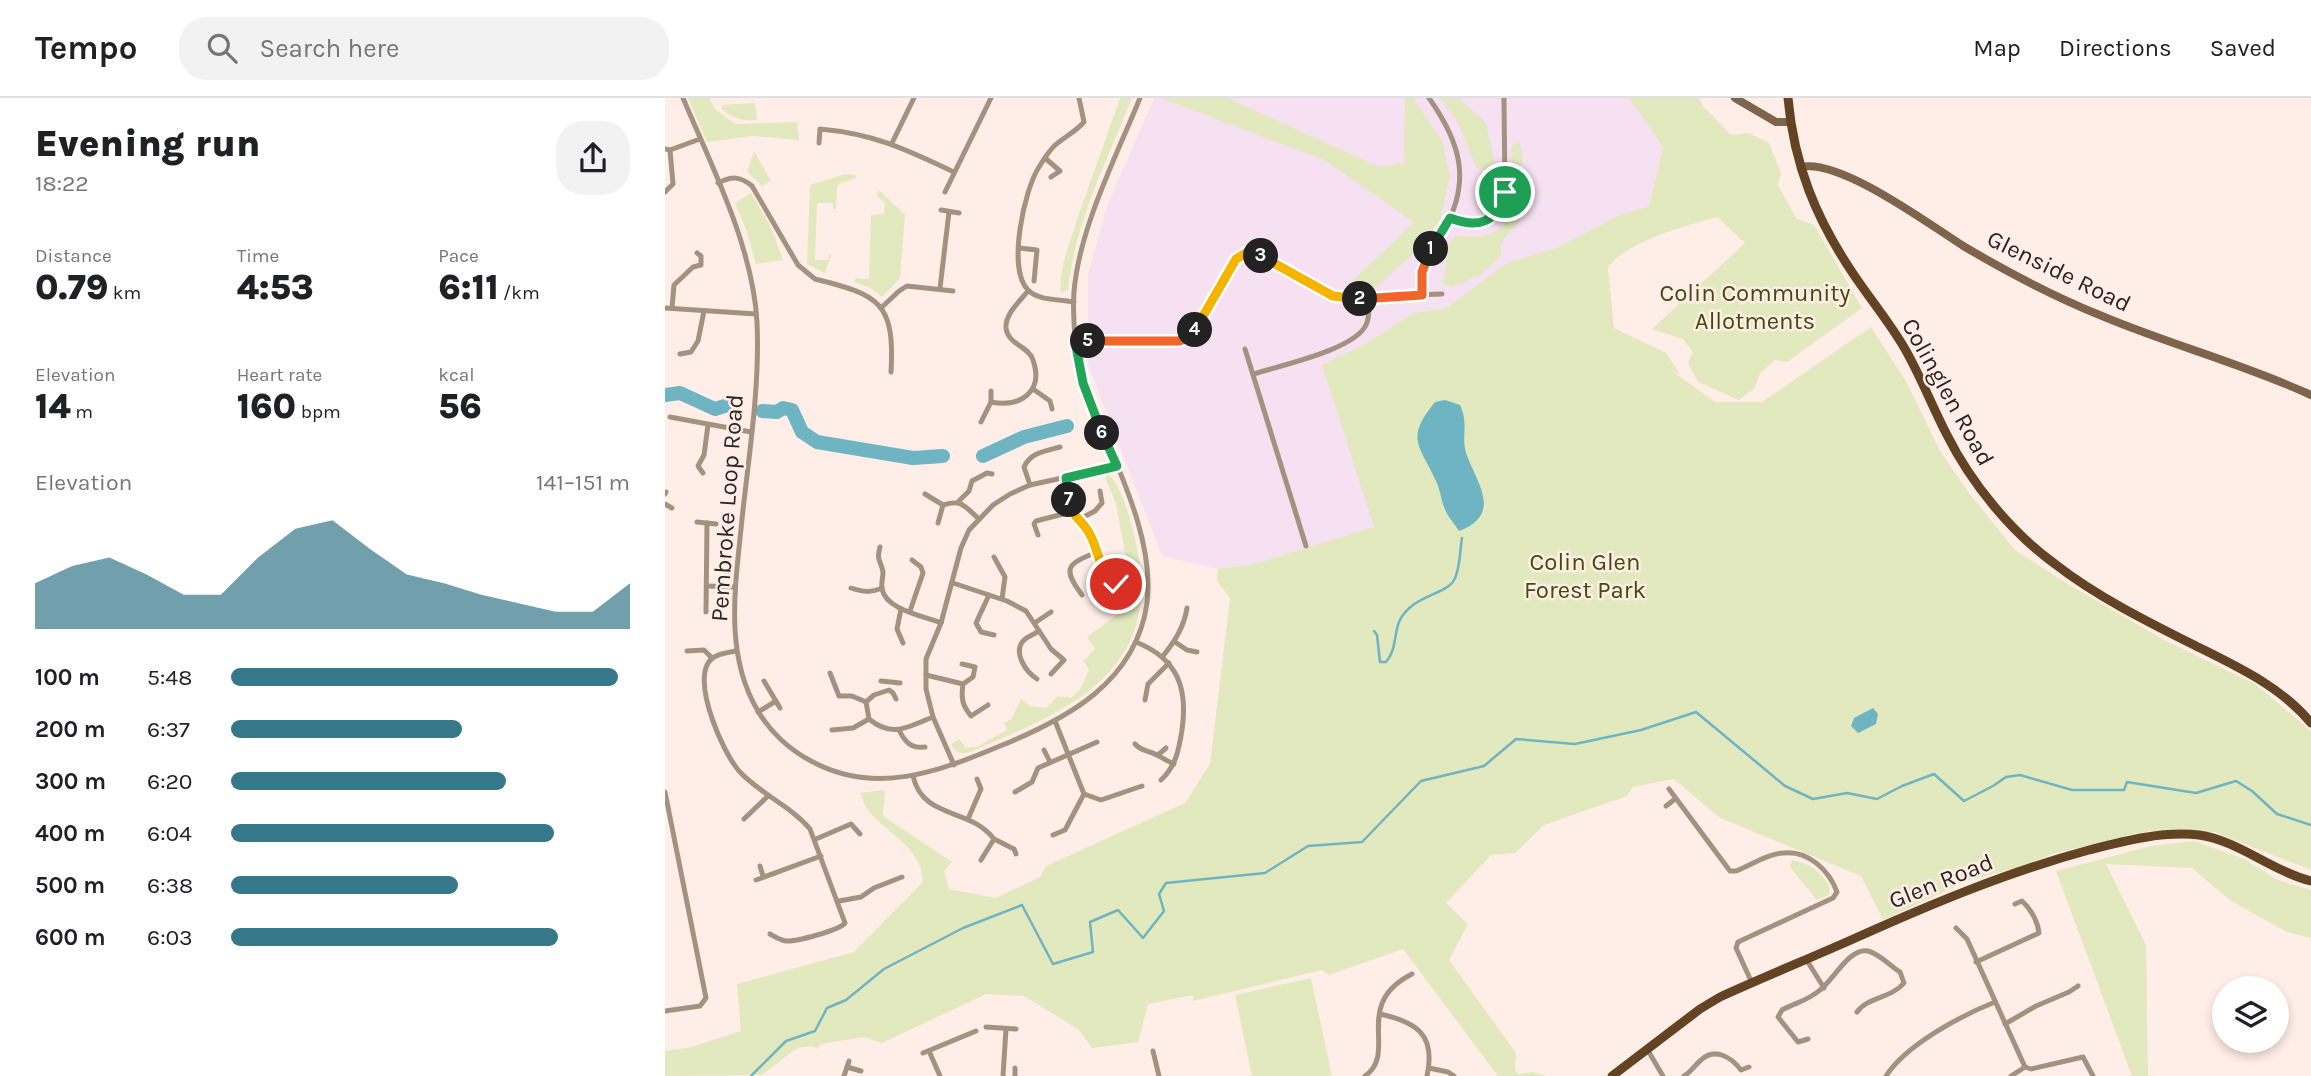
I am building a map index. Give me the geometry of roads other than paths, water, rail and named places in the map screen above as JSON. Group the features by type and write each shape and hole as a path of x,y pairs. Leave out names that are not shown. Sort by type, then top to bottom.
{"main road":[{"name":"Colinglen Road","path":"1788,98 1790,122 1801,167 1816,211 1837,249 1902,344 1963,463 2013,526 2033,547 2076,579 2254,676 2292,704 2311,723"},
{"name":"Glen Road","path":"1612,1076 1700,1009 1752,983 1979,885 2076,853 2146,837 2185,834 2216,839 2282,872 2311,881"}],"street":[{"name":"Pembroke Loop Road","path":"683,98 741,240 752,283 756,314 757,349 751,432 736,587 736,651 745,683 758,712 773,732 790,747 831,771 868,779 913,776 954,765 1055,721 1083,704 1107,684 1136,642 1146,605 1147,566 1140,531 1083,383 1075,341 1074,302 1083,246 1140,98"},
{"path":"892,143 914,98"},
{"path":"944,192 991,98"},
{"path":"1074,302 1037,296 1028,291 1020,278 1018,262 1023,216 1030,186 1037,169 1056,143 1077,131 1084,122 1080,98"},
{"path":"1422,295 1424,265 1450,218 1460,179 1459,156 1449,130 1429,98"},
{"path":"1450,218 1478,223 1495,215 1501,205 1505,192 1504,98"},
{"path":"1735,98 1776,122 1790,122"},
{"path":"819,143 820,129 869,136 892,143 954,172"},
{"path":"665,192 673,184 667,149 700,139"},
{"path":"1045,158 1060,171 1051,177"},
{"name":"Glenside Road","path":"1801,167 1822,167 1848,177 2062,299 2311,395"},
{"path":"718,183 730,178 742,178 752,186 800,268 815,279 865,294 881,308 891,327 891,372"},
{"path":"941,210 959,213"},
{"path":"940,288 949,212"},
{"path":"1019,248 1037,250 1034,281"},
{"path":"1075,341 1172,341 1187,338 1197,327 1231,266 1236,259 1248,252 1333,296 1350,300 1442,294"},
{"path":"672,308 674,285 693,267 701,265 701,256 697,253"},
{"path":"881,308 899,290 907,286 953,290"},
{"path":"991,402 1005,404 1024,398 1033,389 1037,374 1032,356 1008,336 1005,324 1028,291"},
{"path":"1254,374 1349,342 1366,327 1369,320 1369,298"},
{"path":"665,308 756,314"},
{"path":"680,354 691,352 698,341 704,311"},
{"path":"1245,349 1306,546"},
{"path":"1033,389 1050,401 1052,409"},
{"path":"981,422 991,402 991,391"},
{"path":"670,416 751,432"},
{"path":"698,467 704,455 708,425"},
{"path":"1030,485 1024,467 1028,459 1039,452 1060,447"},
{"path":"954,765 933,717 926,689 926,675 929,650 941,623 961,548 969,530 978,518 1010,494 1030,485 1117,466"},
{"path":"689,468 698,467"},
{"path":"698,467 703,473"},
{"path":"925,494 943,505 958,502 969,491 972,481 987,473 992,474"},
{"path":"1066,478 1071,512 1080,519 1090,534 1108,580 1124,585"},
{"path":"1080,519 1100,507 1100,491"},
{"path":"958,502 978,518"},
{"path":"665,504 672,508"},
{"path":"937,523 943,505"},
{"path":"1038,535 1034,524 1036,521 1071,512"},
{"path":"697,522 716,524"},
{"path":"706,612 707,523"},
{"path":"880,547 877,560 883,573 882,588 889,601 901,610 941,623"},
{"path":"1082,595 1069,579 1068,572 1071,565 1097,552"},
{"path":"867,556 877,560"},
{"path":"994,556 1005,577 1002,599"},
{"path":"910,611 923,573 921,567 912,560"},
{"path":"1093,590 1108,580"},
{"path":"953,583 1002,599 1026,611 1036,622 1051,649 1064,660 1051,674"},
{"path":"707,586 736,587"},
{"path":"851,588 873,592 882,588"},
{"path":"989,595 977,623 981,632 994,635"},
{"path":"1163,656 1175,642 1185,623 1188,608"},
{"path":"901,610 897,629 903,643"},
{"path":"1036,622 1051,612"},
{"path":"1037,679 1023,665 1021,646 1023,641 1039,631"},
{"path":"1136,642 1163,656 1179,677 1185,712 1181,742 1171,770 1161,780"},
{"path":"1175,642 1187,650 1197,652"},
{"path":"687,651 704,650 712,658"},
{"path":"736,651 712,658 707,665 704,680 712,719 738,769 768,796 803,820 816,839 845,923 843,927 824,934 812,934 792,941 779,940 770,934"},
{"path":"1145,700 1148,684 1169,663"},
{"path":"926,675 963,684 973,677 975,667 962,664"},
{"path":"830,673 839,696 852,696 866,702"},
{"path":"764,681 780,708"},
{"path":"881,681 901,683"},
{"path":"889,690 891,682"},
{"path":"963,684 962,703 971,716 988,705"},
{"path":"866,702 874,695 889,690"},
{"path":"889,690 896,699"},
{"path":"758,712 776,701"},
{"path":"866,702 869,719 882,728 899,730 933,717"},
{"path":"832,730 859,726 869,719"},
{"path":"843,721 843,729"},
{"path":"1053,835 1065,830 1084,794 1055,721"},
{"path":"899,730 908,744 917,748 925,747"},
{"path":"1015,792 1032,782 1038,768 1097,742"},
{"path":"1135,744 1141,751 1158,755 1162,760 1174,764"},
{"path":"1158,755 1166,748"},
{"path":"1044,750 1050,762"},
{"path":"913,776 915,786 927,803 981,825 994,839 1014,849 1016,854"},
{"path":"968,818 981,789 977,779"},
{"path":"1084,794 1101,800 1142,786"},
{"path":"1669,789 1730,871 1736,871 1775,854 1792,853 1819,864 1828,873 1836,889 1833,898 1738,942 1735,948 1752,983"},
{"path":"665,792 706,998 701,1006 665,1012"},
{"path":"744,819 768,796"},
{"path":"1666,806 1675,799"},
{"path":"1064,815 1070,822"},
{"path":"816,839 851,824 860,834"},
{"path":"981,860 994,839"},
{"path":"756,880 821,856"},
{"path":"760,866 763,876"},
{"path":"888,872 892,880"},
{"path":"839,901 861,897 902,877"},
{"path":"1976,962 2039,933 2028,906 2022,901 2015,904"},
{"path":"1956,928 1967,939 2025,1067 2031,1069 2083,1056 2093,1076"},
{"path":"1808,1039 1798,1042 1778,1017 1782,1010 1809,999 1824,988 1847,959 1861,951 1877,955 1901,972 1904,983 1900,988 1860,1007 1857,1012"},
{"path":"1806,959 1824,988"},
{"path":"1365,1076 1377,1060 1377,1034 1382,1001 1394,984 1412,974"},
{"path":"2005,1024 2078,986"},
{"path":"1886,1076 1899,1058 1913,1046 1995,1002"},
{"path":"1380,1014 1405,1020 1417,1028 1429,1047 1427,1076"},
{"path":"986,1027 1016,1029"},
{"path":"1003,1076 1006,1029"},
{"path":"940,1076 926,1052 976,1031"},
{"path":"1647,1049 1663,1076"},
{"path":"1153,1051 1159,1076"},
{"path":"1684,1076 1703,1058 1712,1054 1727,1056 1741,1070 1749,1067"},
{"path":"844,1076 848,1064 861,1071"},
{"path":"2011,1076 2025,1067"},
{"path":"1014,1068 1015,1076"},
{"path":"1429,1068 1454,1076"}],"water":[{"path":"1445,400 1460,405 1464,418 1466,453 1483,496 1484,506 1480,516 1473,524 1459,531 1445,510 1437,484 1418,442 1420,425 1426,414 1435,402"},
{"path":"1873,708 1878,714 1876,724 1858,733 1851,726 1854,718"}],"waterway":[{"path":"665,395 680,393 715,409 725,406"},
{"path":"762,411 777,412 783,408 792,410 802,432 817,442 913,458 943,456"},
{"path":"983,456 1024,437 1067,426"},
{"path":"1374,631 1377,635 1380,662 1386,662 1392,653 1399,622 1404,613 1454,580 1459,565 1462,538"},
{"path":"751,1076 786,1041 815,1031 827,1008 846,1000 884,969 963,928 1022,905 1053,964 1093,952 1090,922 1118,910 1143,938 1164,911 1159,894 1166,883 1265,873 1308,846 1362,842 1421,781 1484,766 1516,739 1575,744 1641,730 1696,712 1785,786 1813,799 1847,793 1877,799 1934,774 1964,801 2006,777 2020,775 2072,790 2124,790 2127,782 2196,793 2236,781 2252,791 2277,814 2311,825"}],"park label":[{"name":"Colin Community Allotments","path":"1755,307"},
{"name":"Colin Glen Forest Park","path":"1585,576"}]}
